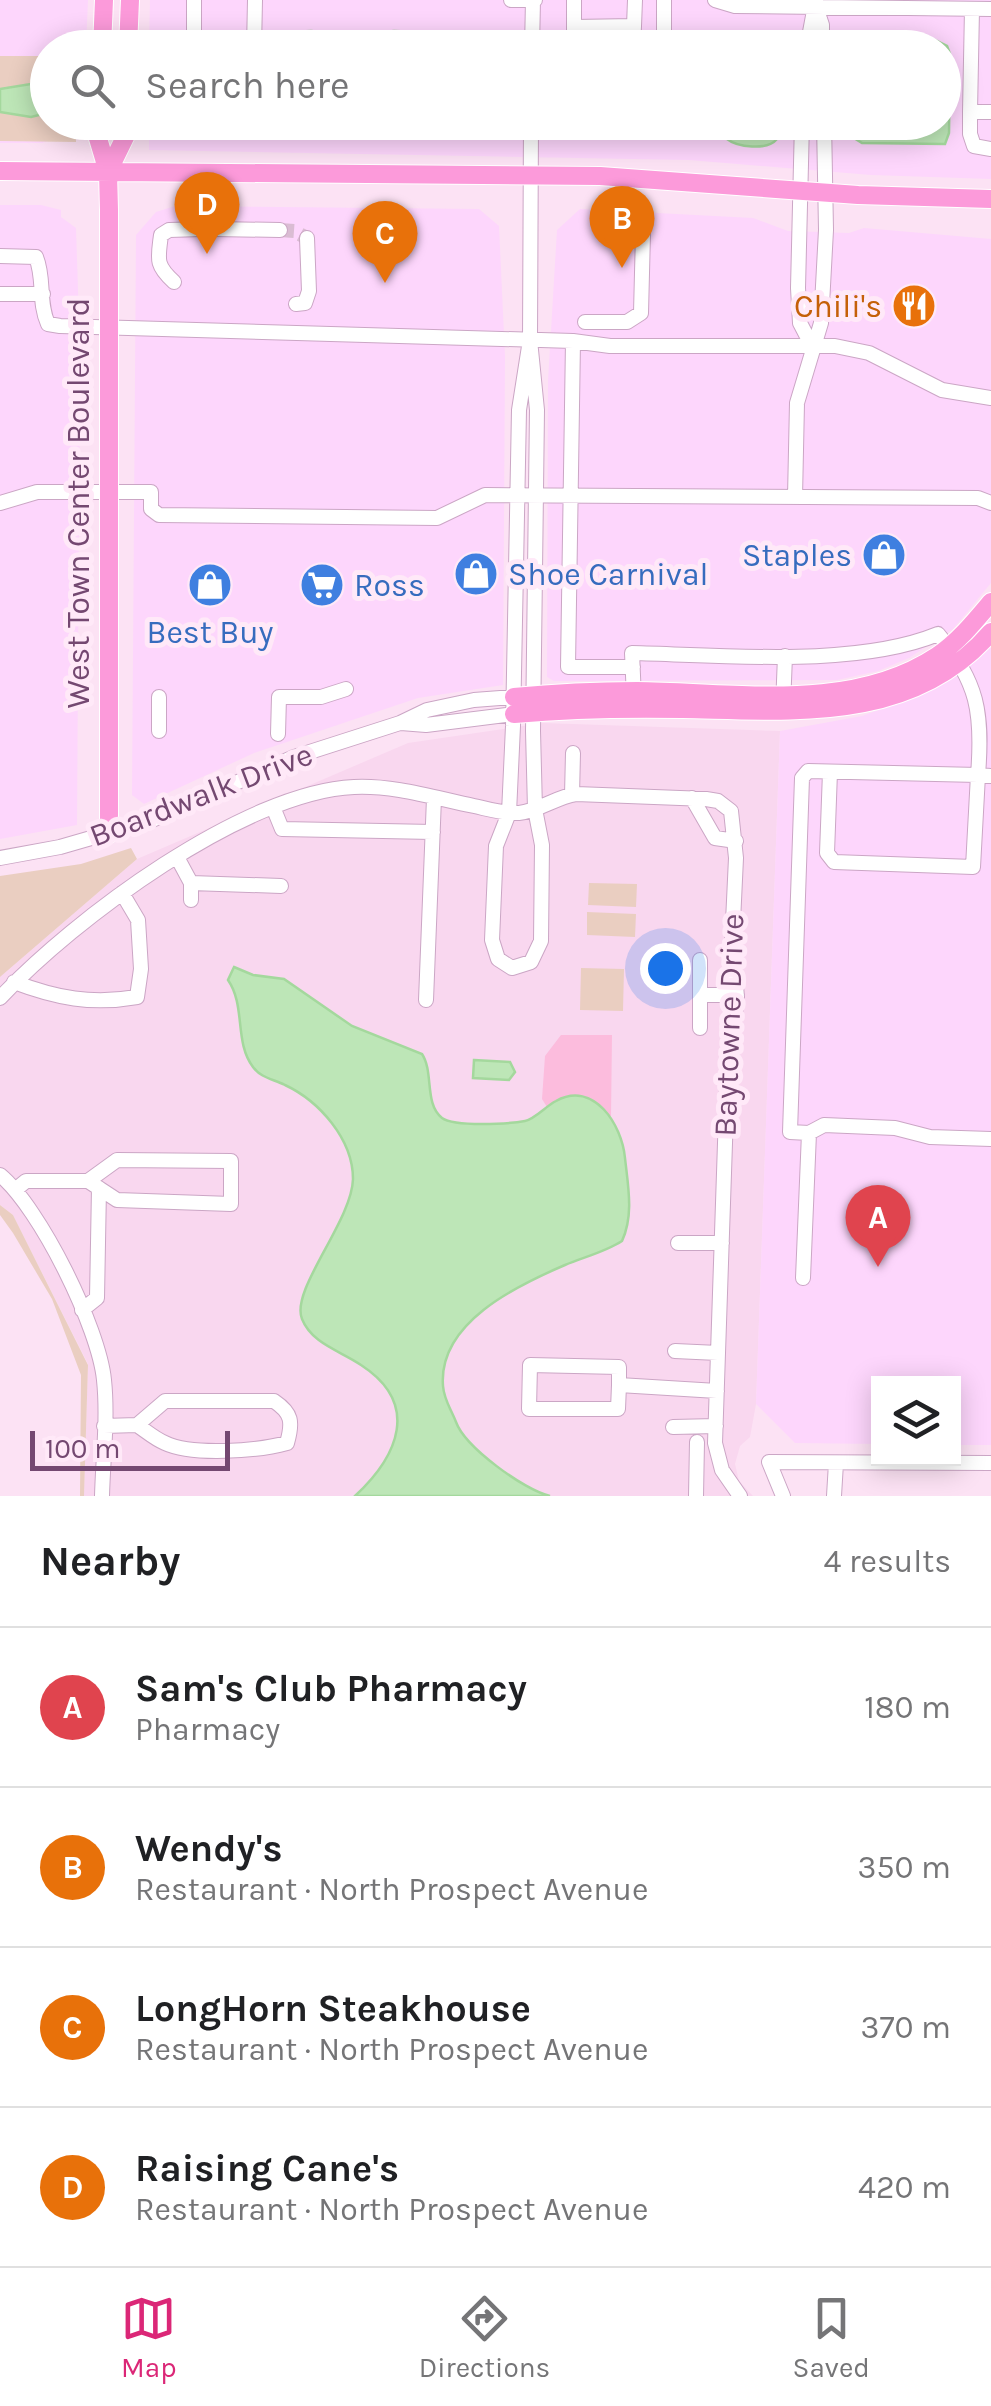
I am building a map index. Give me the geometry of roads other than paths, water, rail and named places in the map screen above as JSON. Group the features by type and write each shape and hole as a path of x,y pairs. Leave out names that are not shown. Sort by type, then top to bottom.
{"main road":[{"path":"103,30 104,0"},
{"path":"129,30 130,0"},
{"name":"West Town Center Boulevard","path":"99,140 108,172 109,834"},
{"name":"West Town Center Boulevard","path":"108,172 124,140"},
{"path":"0,172 600,176 991,199"},
{"path":"954,654 991,602"},
{"path":"514,705 634,699 783,703 830,710 872,704 918,687 954,654 991,632"}],"street":[{"path":"194,0 194,30"},
{"path":"254,0 254,30"},
{"path":"511,0 534,0 533,30"},
{"path":"574,0 574,27 634,26"},
{"path":"634,30 635,0"},
{"path":"664,0 664,30"},
{"path":"715,0 736,6 816,3 991,9"},
{"path":"811,30 816,3"},
{"path":"816,3 822,30"},
{"path":"972,9 971,140 974,146 991,149"},
{"path":"970,112 991,112"},
{"path":"530,340 518,410 509,813 496,846 492,940 498,960 512,968 531,962 541,941 542,844 535,809 538,410 530,340 531,140"},
{"path":"802,140 800,323 812,346"},
{"path":"795,496 797,403 821,323 824,140"},
{"path":"174,282 158,264 160,235 169,230 280,230"},
{"path":"585,322 627,322 641,313 643,234"},
{"path":"296,304 305,303 308,298 308,238"},
{"path":"0,256 36,258 42,272 43,313 48,324 573,341 610,346 812,346 869,352 942,390 991,398"},
{"path":"0,294 42,294"},
{"path":"573,341 568,667 633,667"},
{"path":"0,503 36,492 150,492 151,509 159,515 395,518 444,517 486,495 978,498 991,503"},
{"path":"516,576 536,577"},
{"path":"634,699 632,653 784,656 905,647 938,634 971,682 979,711 985,776 973,867 834,862 826,853 830,772"},
{"path":"783,703 784,656"},
{"path":"278,734 278,697 321,698 346,689"},
{"path":"158,731 159,697"},
{"name":"Boardwalk Drive","path":"0,858 60,848 150,821 294,757 400,723 426,726 514,705"},
{"path":"572,795 574,753"},
{"path":"985,776 808,772 802,778 790,1132 809,1133 824,1125 895,1128 930,1137 991,1139"},
{"path":"0,998 54,945 122,893 178,857 273,807 309,794 356,787 509,813 535,809 572,795 692,798 724,804 735,824 736,842 715,838 692,798"},
{"path":"426,1000 434,798"},
{"path":"273,807 282,828 433,832"},
{"name":"Baytowne Drive","path":"736,842 732,944 737,995 728,1056 716,1426 718,1458 740,1496"},
{"path":"178,857 191,883 191,900"},
{"path":"191,883 281,886"},
{"path":"14,982 56,998 137,997 141,969 138,920 122,893"},
{"path":"700,960 700,1028"},
{"path":"700,995 737,995"},
{"path":"803,1278 809,1133"},
{"path":"15,1190 26,1181 94,1185 117,1200 231,1204 231,1161 118,1160 94,1185 97,1298 82,1310"},
{"path":"0,1175 38,1223 82,1310 101,1358 102,1496"},
{"path":"678,1243 722,1243"},
{"path":"675,1351 718,1353"},
{"path":"530,1365 619,1366 618,1385 618,1409 529,1409 530,1365"},
{"path":"618,1385 717,1390"},
{"path":"104,1426 137,1425 167,1445 261,1450 287,1443 293,1424 288,1410 274,1401 201,1401 165,1402 137,1425"},
{"path":"673,1426 716,1426"},
{"path":"696,1496 697,1442"},
{"path":"783,1496 769,1462 991,1464"},
{"path":"834,1496 836,1462"}],"tunnel":[{"path":"280,230 294,231 307,238"}],"place":[{"name":"Raising Cane's","path":"207,254"},
{"name":"Wendy's","path":"622,268"},
{"name":"LongHorn Steakhouse","path":"385,283"},
{"name":"Chili's","path":"914,306"},
{"name":"Staples","path":"884,555"},
{"name":"Shoe Carnival","path":"476,574"},
{"name":"Best Buy","path":"210,585"},
{"name":"Ross","path":"322,585"},
{"name":"Sam's Club Pharmacy","path":"878,1267"}]}
